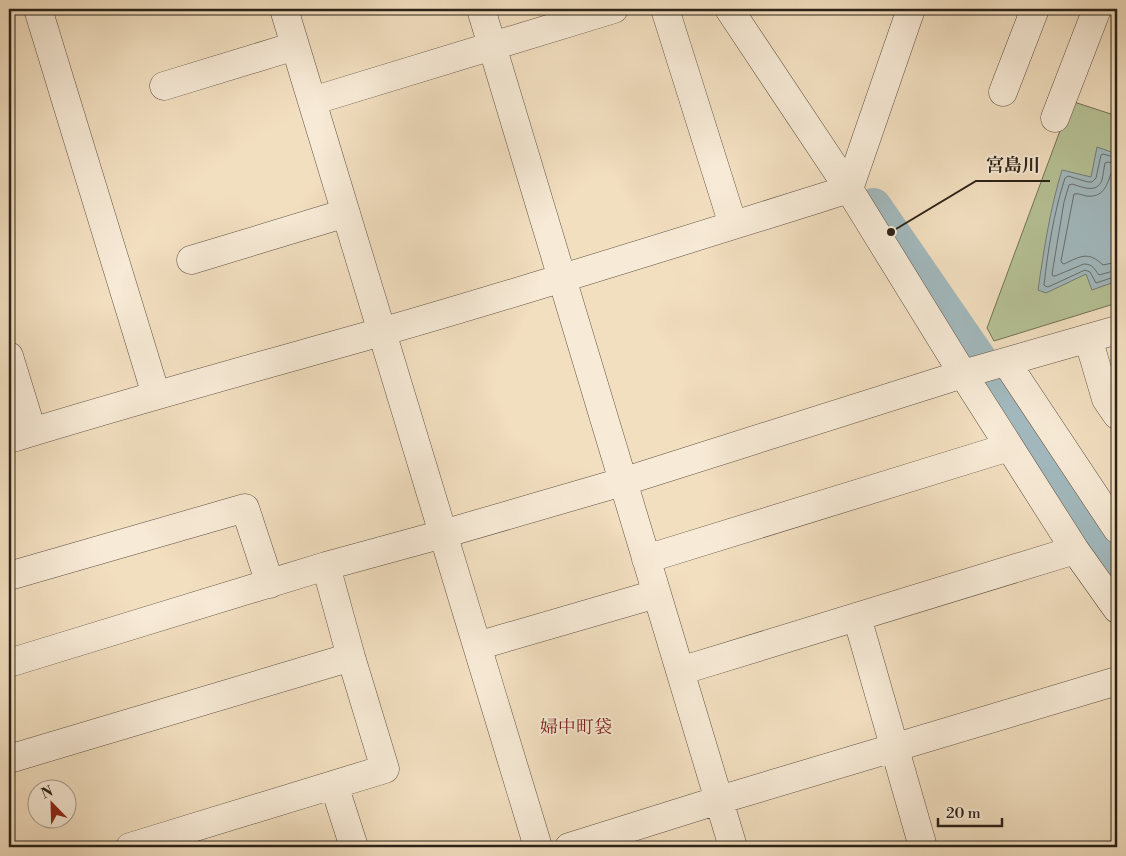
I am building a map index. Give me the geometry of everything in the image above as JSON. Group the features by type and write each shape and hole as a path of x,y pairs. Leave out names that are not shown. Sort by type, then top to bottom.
{"street":[{"path":"38,9 156,395"},
{"path":"284,9 538,847"},
{"path":"481,9 733,847"},
{"path":"312,101 614,9"},
{"path":"665,9 733,225"},
{"path":"729,9 849,189 963,374 1075,550 1117,609"},
{"path":"849,189 911,9"},
{"path":"1004,92 1035,9"},
{"path":"1055,118 1097,9 1117,17"},
{"path":"164,86 295,46"},
{"path":"9,356 20,435 561,279 849,189"},
{"path":"191,260 346,213"},
{"path":"9,663 326,566 622,482 963,374 1117,330"},
{"path":"1088,338 1106,399 1117,415"},
{"path":"1006,362 1117,529"},
{"path":"646,559 1010,447"},
{"path":"9,576 245,508 270,584"},
{"path":"680,671 1075,550"},
{"path":"130,847 385,769 326,566"},
{"path":"477,646 656,594"},
{"path":"857,617 922,847"},
{"path":"9,759 351,657"},
{"path":"569,847 718,800 1117,681"},
{"path":"334,785 354,847"}],"green space":[{"path":"1071,101 1117,116 1117,303 994,341 987,328"}],"water":[{"path":"1097,147 1117,154 1117,281 1092,290 1086,274 1046,293 1038,290 1051,214 1062,170 1091,177"}],"waterway":[{"path":"873,207 1117,564"}],"place":[{"name":"宮島川","path":"891,232"}],"district":[{"name":"婦中町袋","path":"576,727"}]}
